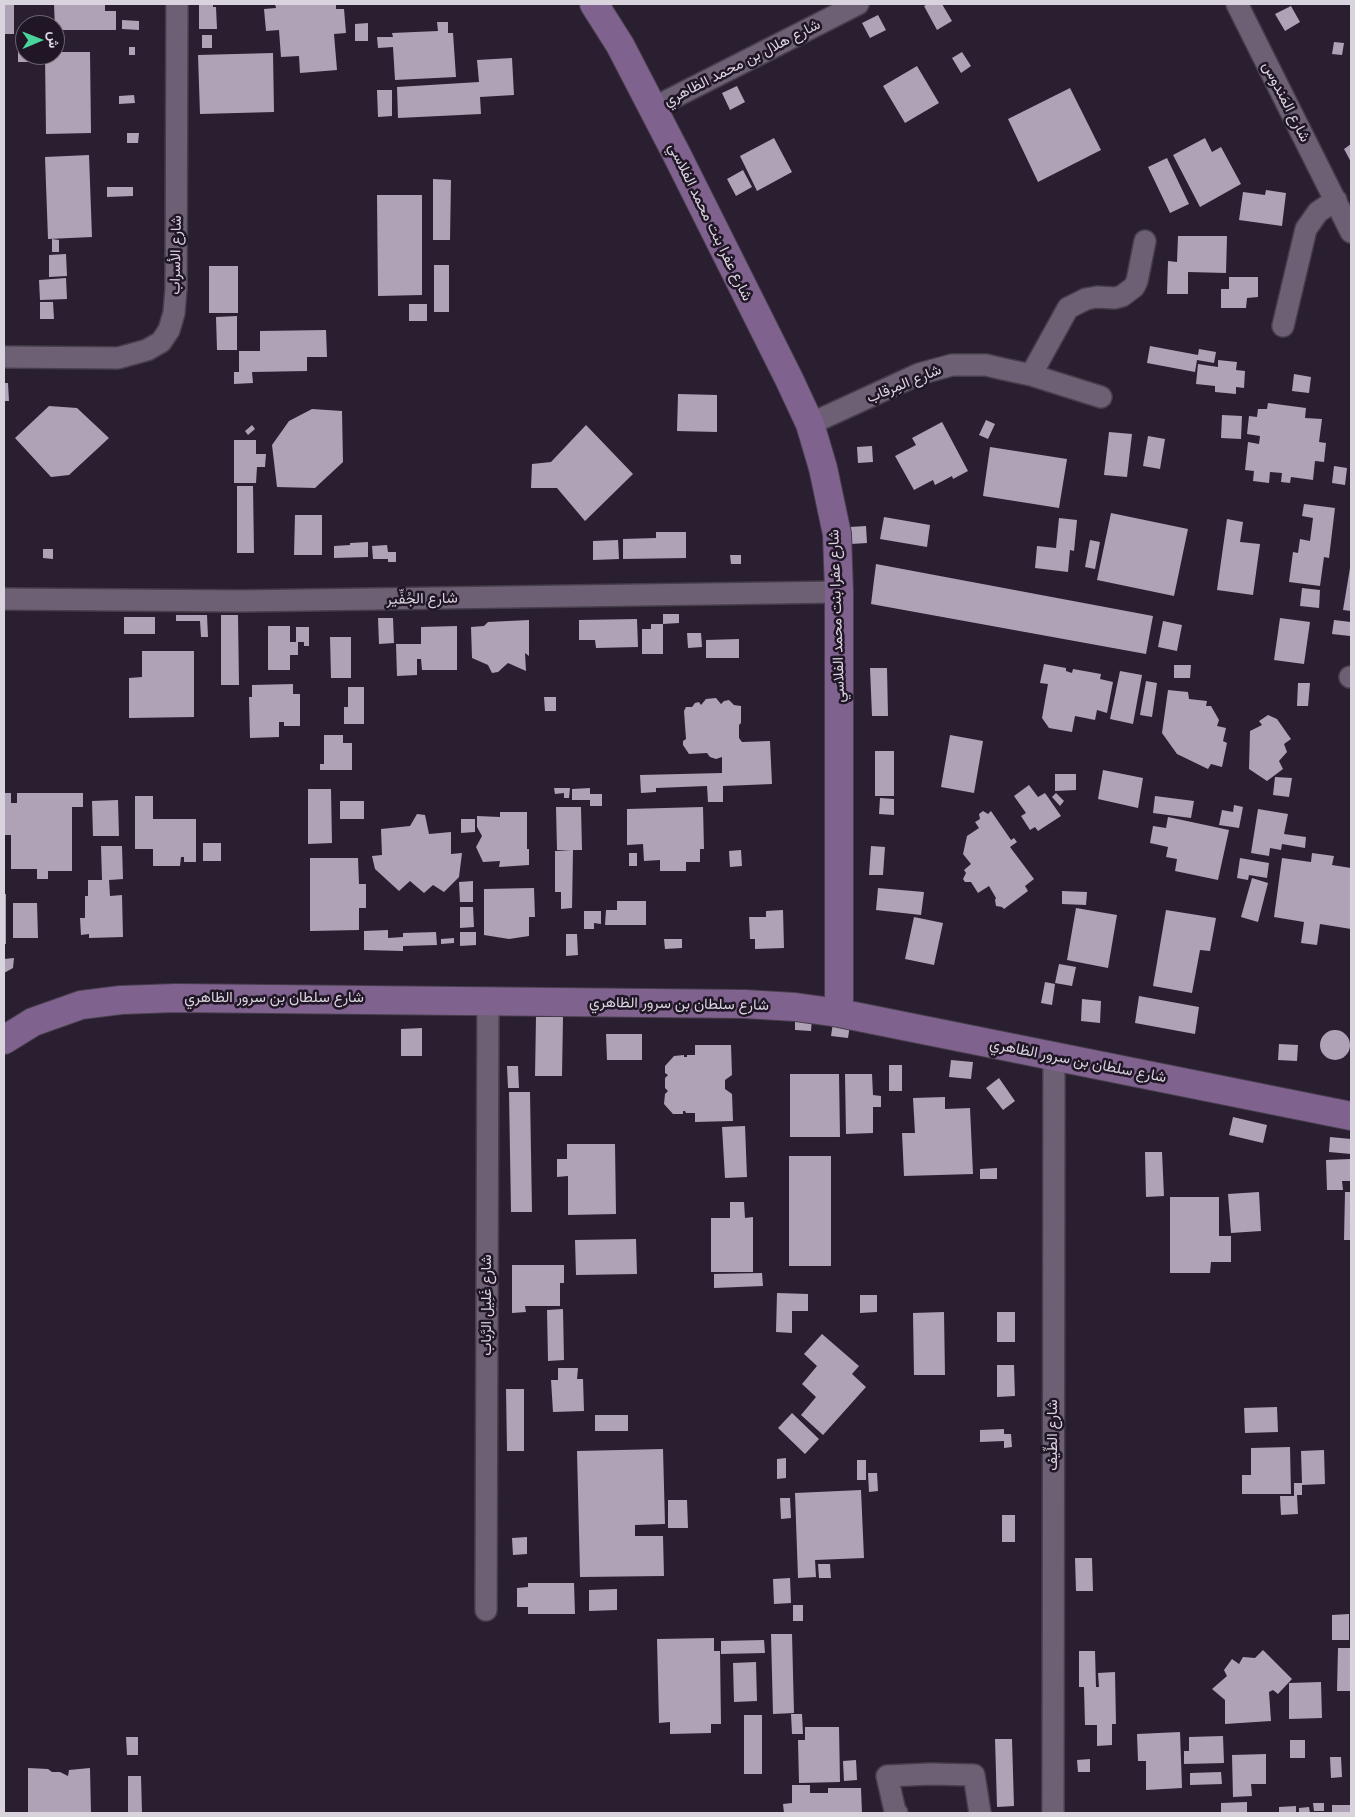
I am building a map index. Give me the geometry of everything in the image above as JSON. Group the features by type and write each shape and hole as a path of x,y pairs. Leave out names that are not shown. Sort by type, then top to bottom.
{"street":[{"name":"شارع الأسراب","path":"4,357 118,358 147,350 161,342 168,330 174,313 176,289 177,4"},
{"name":"شارع عفرا بنت محمد الفلاسي","path":"594,4 620,44 653,108 810,424 824,468 837,534 839,592 839,1013"},
{"name":"شارع هلال بن محمد الظاهري","path":"653,108 858,4"},
{"name":"شارع المَندوس","path":"1237,4 1351,232"},
{"path":"1283,326 1306,229 1318,212 1336,200"},
{"path":"1031,375 1068,308 1086,299 1122,296 1134,287 1145,242"},
{"name":"شارع المِرقاب","path":"810,424 919,374 952,365 978,365 1031,375 1100,397"},
{"name":"شارع الجُفِّير","path":"4,599 240,602 839,592"},
{"name":"شارع سلطان بن سرور الظاهري","path":"4,1040 32,1022 81,1006 121,1000 194,998 744,1004 796,1007 839,1013 1351,1116"},
{"name":"شارع غَلِيل الرَّباب","path":"486,1610 488,1001"},
{"name":"شارع الطِّيف","path":"1053,1813 1054,1056"},
{"path":"897,1813 894,1811 887,1776 930,1774 974,1775 980,1813"}],"building":[{"path":"4,4 14,4 14,34 4,34"},
{"path":"54,4 105,4 105,11 116,11 116,30 65,30 65,15 54,15"},
{"path":"199,4 213,4 213,7 216,7 217,29 199,29"},
{"path":"275,4 336,4 336,9 344,9 346,33 334,34 337,70 300,73 299,56 281,57 279,30 266,31 264,9 276,8"},
{"path":"928,4 942,4 952,21 937,30 924,6"},
{"path":"1291,6 1300,22 1285,31 1275,14"},
{"path":"878,15 886,30 870,38 862,23"},
{"path":"122,20 139,21 139,30 122,29"},
{"path":"437,22 448,22 448,33 453,33 456,77 395,80 393,47 378,48 377,37 393,37 392,33 438,31"},
{"path":"368,23 368,41 355,41 355,24"},
{"path":"202,35 212,35 212,48 202,48"},
{"path":"1334,42 1344,43 1342,55 1332,54"},
{"path":"129,47 135,47 135,55 129,55"},
{"path":"65,52 90,52 91,133 46,134 45,65 65,65"},
{"path":"962,52 971,66 961,73 952,58"},
{"path":"273,53 274,112 200,114 198,55"},
{"path":"512,58 514,95 480,97 481,114 398,118 397,87 479,82 477,60"},
{"path":"917,66 939,103 905,123 883,86"},
{"path":"737,86 745,102 730,110 722,93"},
{"path":"1070,88 1101,150 1038,182 1008,119"},
{"path":"377,90 392,90 392,116 378,117"},
{"path":"134,95 135,103 119,104 119,96"},
{"path":"127,133 139,133 138,143 127,143"},
{"path":"774,138 792,172 757,191 740,156"},
{"path":"1205,138 1212,152 1221,147 1241,184 1200,207 1173,155"},
{"path":"1351,144 1351,162 1344,149"},
{"path":"89,155 92,237 48,239 45,157"},
{"path":"1167,158 1189,204 1170,213 1148,167"},
{"path":"743,170 752,187 736,196 727,179"},
{"path":"433,179 451,180 450,240 433,240"},
{"path":"107,187 133,187 133,196 107,197"},
{"path":"1266,190 1286,193 1282,226 1239,220 1243,192 1265,195"},
{"path":"377,195 422,195 422,295 378,296"},
{"path":"1178,236 1227,236 1226,273 1188,272 1188,294 1167,294 1168,261 1177,262"},
{"path":"52,239 59,240 59,252 52,252"},
{"path":"66,254 67,276 49,277 49,255"},
{"path":"434,265 449,265 449,312 434,312"},
{"path":"209,266 238,266 238,313 209,313"},
{"path":"1229,277 1258,277 1258,297 1247,298 1246,308 1221,308 1221,289 1229,289"},
{"path":"66,278 67,299 40,300 39,280"},
{"path":"40,302 53,302 54,319 40,319"},
{"path":"409,304 427,304 427,321 409,321"},
{"path":"237,316 237,350 217,350 216,317"},
{"path":"326,330 327,357 307,357 307,371 252,372 253,383 234,384 234,372 239,372 239,351 260,351 260,331"},
{"path":"1150,346 1198,355 1199,349 1216,352 1214,363 1197,360 1195,372 1147,363"},
{"path":"1218,360 1237,362 1236,370 1245,371 1244,388 1236,387 1236,394 1215,392 1215,386 1196,384 1198,364 1218,367"},
{"path":"1294,374 1311,377 1309,393 1292,391"},
{"path":"4,383 8,383 9,401 4,401"},
{"path":"678,394 717,395 717,432 677,431"},
{"path":"1268,403 1306,408 1305,418 1322,419 1319,442 1326,443 1324,462 1315,461 1313,480 1291,477 1290,483 1281,482 1282,473 1270,472 1269,483 1253,481 1254,471 1245,470 1248,442 1259,444 1260,436 1247,434 1249,416 1257,417 1258,409 1267,409"},
{"path":"49,406 77,408 109,438 69,475 51,477 15,438"},
{"path":"312,409 342,411 343,462 315,488 277,487 272,445 289,421"},
{"path":"1222,415 1242,416 1241,439 1221,438"},
{"path":"986,420 995,424 988,439 979,435"},
{"path":"942,422 968,471 953,479 952,476 935,485 933,480 914,490 895,456 916,445 912,438"},
{"path":"252,425 255,429 248,435 245,431"},
{"path":"586,425 633,474 585,521 557,488 531,488 532,464 551,462"},
{"path":"1109,432 1132,434 1127,477 1104,475"},
{"path":"1148,436 1165,439 1160,469 1143,466"},
{"path":"234,440 256,440 256,454 266,454 265,467 257,467 256,483 234,483"},
{"path":"872,446 873,462 858,463 857,447"},
{"path":"990,447 1067,459 1059,508 983,496"},
{"path":"1334,466 1347,468 1345,485 1332,483"},
{"path":"237,486 253,486 254,553 237,553"},
{"path":"1304,504 1335,508 1329,558 1324,557 1320,586 1289,582 1293,552 1298,553 1300,539 1310,541 1313,518 1302,516"},
{"path":"1111,513 1188,529 1174,596 1097,580"},
{"path":"295,515 322,515 322,555 294,555"},
{"path":"884,517 930,525 927,547 880,539"},
{"path":"1059,518 1077,520 1074,551 1070,550 1068,572 1035,568 1037,546 1056,548"},
{"path":"1227,519 1243,522 1240,542 1260,544 1253,595 1217,590"},
{"path":"866,526 867,543 851,544 850,527"},
{"path":"656,532 686,532 686,558 623,559 623,539 656,538"},
{"path":"618,540 619,559 593,560 593,541"},
{"path":"1090,540 1100,542 1095,569 1085,567"},
{"path":"368,542 368,557 334,558 334,546"},
{"path":"387,545 388,552 396,552 396,562 388,562 388,559 373,559 372,546"},
{"path":"43,549 53,549 53,559 43,558"},
{"path":"730,555 741,555 741,564 731,564"},
{"path":"876,564 1153,616 1146,654 871,604"},
{"path":"1351,568 1351,611 1343,610"},
{"path":"1302,588 1320,590 1319,608 1300,606"},
{"path":"663,614 679,614 679,623 663,624"},
{"path":"176,615 207,615 208,637 201,637 200,621 176,621"},
{"path":"221,615 238,615 239,685 221,685"},
{"path":"124,617 155,617 155,634 124,634"},
{"path":"378,618 393,618 394,643 379,644"},
{"path":"1280,618 1310,622 1304,664 1274,660"},
{"path":"637,619 638,647 596,648 595,640 579,640 579,620"},
{"path":"529,620 529,656 525,653 526,671 508,663 498,672 492,673 488,665 472,658 471,627 484,626 488,622"},
{"path":"1334,620 1351,622 1350,636 1332,634"},
{"path":"1163,621 1182,625 1177,651 1158,647"},
{"path":"651,624 663,624 663,654 642,654 642,629 651,629"},
{"path":"268,626 290,626 290,642 296,642 296,627 309,627 309,646 304,646 304,642 298,642 298,655 290,655 290,670 268,670"},
{"path":"457,626 457,670 422,670 421,659 417,659 417,675 397,676 396,644 421,644 421,627"},
{"path":"687,633 701,633 702,647 688,648"},
{"path":"330,637 351,637 351,678 331,678"},
{"path":"739,639 739,658 706,658 706,640"},
{"path":"142,651 194,651 194,717 129,718 129,678 142,677"},
{"path":"1044,664 1066,668 1066,671 1072,673 1073,669 1101,674 1100,679 1113,682 1107,713 1097,710 1095,720 1075,716 1072,732 1049,728 1042,718 1048,684 1040,683"},
{"path":"1174,665 1191,665 1190,678 1174,678"},
{"path":"870,668 887,668 888,716 872,716"},
{"path":"1120,671 1142,675 1133,724 1110,719"},
{"path":"1146,681 1157,683 1152,717 1140,715"},
{"path":"1298,683 1310,683 1308,706 1297,706"},
{"path":"293,684 293,694 300,694 300,726 284,726 284,722 279,722 279,737 250,738 249,697 252,697 252,685"},
{"path":"348,687 364,687 364,724 344,724 344,707 348,707"},
{"path":"1168,690 1188,692 1189,699 1207,701 1206,706 1211,706 1219,720 1217,726 1226,728 1223,741 1227,743 1222,767 1211,764 1208,769 1177,754 1162,733"},
{"path":"544,697 556,697 556,711 545,711"},
{"path":"716,698 721,704 729,700 734,705 741,706 739,738 742,742 770,741 772,784 723,786 723,802 708,802 707,786 656,788 656,792 641,793 640,775 722,773 722,757 716,759 710,757 707,753 689,754 683,745 683,741 686,739 684,711 686,707 692,707 695,703 699,702 701,705 706,699"},
{"path":"1268,715 1277,719 1291,739 1284,744 1287,752 1279,761 1283,769 1267,781 1249,769 1250,731 1262,725 1259,721"},
{"path":"324,735 343,735 343,743 352,743 352,770 320,770 320,764 324,764"},
{"path":"950,735 983,741 974,793 941,787"},
{"path":"875,751 894,751 894,796 875,796"},
{"path":"1103,770 1143,778 1138,808 1098,799"},
{"path":"1055,774 1076,774 1076,790 1055,791"},
{"path":"1275,777 1292,778 1289,797 1273,795"},
{"path":"1029,785 1038,797 1045,793 1061,816 1038,831 1035,827 1030,830 1021,816 1026,813 1014,796"},
{"path":"554,788 570,788 569,798 564,798 564,793 555,794"},
{"path":"590,788 590,794 602,794 602,806 590,806 590,800 572,800 572,789"},
{"path":"308,789 331,789 332,843 308,844"},
{"path":"4,793 11,793 11,803 17,803 17,793 83,793 83,807 72,807 72,871 48,871 48,879 37,879 37,869 11,869 11,835 4,835"},
{"path":"1056,793 1064,801 1060,806 1052,797"},
{"path":"135,796 153,796 153,819 196,819 196,862 184,862 184,857 181,857 180,866 153,866 153,849 135,849"},
{"path":"1155,796 1194,801 1191,818 1153,813"},
{"path":"880,798 894,799 894,815 879,814"},
{"path":"118,800 119,836 93,836 92,801"},
{"path":"340,801 364,801 364,819 340,819"},
{"path":"1234,805 1243,807 1239,828 1219,825 1222,810 1233,812"},
{"path":"556,807 581,807 582,850 573,850 572,908 561,909 561,892 555,892 555,851 571,851 557,850"},
{"path":"703,807 704,849 700,849 700,862 686,862 686,871 660,871 660,860 644,861 643,844 627,845 627,809"},
{"path":"1258,809 1288,814 1284,834 1306,837 1305,848 1282,844 1281,850 1270,848 1269,856 1251,853"},
{"path":"983,811 988,814 991,811 1011,840 1014,838 1017,842 1010,847 1034,879 1025,886 1028,891 1004,909 996,906 996,898 989,886 978,893 971,882 965,882 963,879 966,873 964,870 971,864 963,854 967,836 979,828 975,822 980,819 979,814"},
{"path":"500,812 527,812 529,865 499,867 500,861 483,862 476,847 482,836 477,827 477,816 500,817"},
{"path":"417,814 425,815 429,834 451,832 451,854 462,853 459,877 444,892 433,885 424,893 410,881 399,891 375,869 372,856 382,855 381,829 410,826"},
{"path":"1168,817 1229,830 1218,880 1175,871 1177,859 1166,857 1168,847 1150,843 1153,826 1166,828"},
{"path":"461,819 475,819 475,832 461,833"},
{"path":"203,843 221,843 221,861 203,861"},
{"path":"101,846 122,846 123,879 109,880 110,896 122,895 123,937 89,938 89,934 81,935 80,918 85,918 85,896 88,896 88,880 102,880"},
{"path":"871,846 885,847 883,875 869,875"},
{"path":"741,850 742,866 730,867 729,851"},
{"path":"629,853 637,853 637,866 629,866"},
{"path":"1312,853 1334,856 1332,865 1351,868 1351,929 1320,924 1317,945 1301,943 1304,922 1274,917 1282,858 1311,862"},
{"path":"310,858 358,858 359,884 366,884 366,908 359,908 359,930 310,931"},
{"path":"1240,858 1269,863 1267,878 1249,875 1248,880 1237,878"},
{"path":"1252,878 1268,883 1258,922 1241,917"},
{"path":"473,881 473,902 460,902 459,882"},
{"path":"534,888 535,917 529,917 529,936 509,939 484,935 484,889"},
{"path":"878,888 924,892 921,915 876,910"},
{"path":"1062,891 1087,892 1086,905 1062,904"},
{"path":"4,894 6,894 6,944 4,944"},
{"path":"617,901 646,901 646,925 605,925 606,910 617,910"},
{"path":"13,903 37,903 38,938 13,938"},
{"path":"460,907 473,907 474,927 460,928"},
{"path":"1076,908 1117,915 1108,968 1067,960"},
{"path":"783,910 784,948 755,949 755,939 750,939 749,917 766,917 766,911"},
{"path":"1166,910 1216,918 1210,951 1200,950 1192,993 1153,986"},
{"path":"584,911 601,911 601,924 594,923 594,929 584,929"},
{"path":"914,917 943,923 934,965 905,959"},
{"path":"388,930 388,938 403,937 403,933 436,932 437,945 403,946 403,951 364,950 364,931"},
{"path":"460,932 476,932 476,945 460,946"},
{"path":"566,934 577,934 578,955 566,956"},
{"path":"454,938 454,943 441,944 441,939"},
{"path":"664,939 682,939 682,948 665,949"},
{"path":"14,958 13,968 4,973 4,959"},
{"path":"1059,964 1076,967 1072,986 1055,983"},
{"path":"1045,982 1055,984 1052,1005 1041,1003"},
{"path":"1139,996 1199,1007 1195,1034 1135,1023"},
{"path":"1082,999 1101,1001 1100,1023 1081,1021"},
{"path":"536,1017 563,1017 562,1076 535,1076"},
{"path":"795,1017 812,1018 811,1031 795,1030"},
{"path":"833,1022 850,1025 848,1038 831,1036"},
{"path":"422,1028 422,1056 401,1056 401,1029"},
{"path":"1335,1030 1346,1034 1350,1045 1346,1056 1335,1060 1324,1056 1320,1045 1324,1034"},
{"path":"606,1034 642,1034 642,1060 607,1060"},
{"path":"1279,1044 1298,1045 1297,1061 1278,1060"},
{"path":"695,1045 731,1045 732,1075 725,1080 725,1089 732,1094 733,1121 695,1122 695,1113 683,1111 683,1114 673,1114 664,1104 665,1094 668,1091 665,1088 665,1078 668,1075 665,1073 665,1066 674,1056 684,1055 684,1057 687,1057 687,1055 695,1055"},
{"path":"951,1060 973,1062 971,1079 949,1077"},
{"path":"889,1065 902,1065 902,1091 889,1091"},
{"path":"507,1066 518,1066 519,1088 508,1088"},
{"path":"790,1074 839,1074 840,1137 790,1137"},
{"path":"845,1074 872,1074 873,1095 881,1096 881,1107 873,1107 873,1133 846,1134"},
{"path":"999,1078 1015,1101 1003,1110 986,1088"},
{"path":"509,1092 530,1092 532,1212 511,1212"},
{"path":"945,1097 945,1109 970,1108 973,1174 904,1176 902,1133 915,1133 913,1098"},
{"path":"1233,1117 1267,1125 1263,1143 1229,1135"},
{"path":"745,1126 747,1177 725,1178 722,1127"},
{"path":"1330,1137 1351,1139 1351,1154 1329,1152"},
{"path":"567,1144 615,1144 616,1214 568,1215 568,1176 557,1177 557,1159 567,1159"},
{"path":"1145,1152 1162,1152 1164,1196 1146,1197"},
{"path":"789,1156 831,1156 831,1266 789,1266"},
{"path":"1351,1159 1351,1181 1342,1181 1343,1190 1327,1190 1326,1160"},
{"path":"997,1168 997,1179 980,1179 980,1169"},
{"path":"1259,1192 1261,1231 1231,1233 1228,1194"},
{"path":"1345,1192 1351,1192 1351,1240 1344,1240"},
{"path":"1170,1197 1219,1197 1219,1236 1231,1236 1231,1262 1211,1262 1210,1273 1170,1273"},
{"path":"730,1202 744,1202 745,1218 753,1217 753,1272 711,1272 711,1218 730,1218"},
{"path":"636,1239 637,1274 576,1275 575,1240"},
{"path":"512,1265 564,1265 564,1283 560,1283 560,1306 525,1306 526,1312 512,1313"},
{"path":"762,1273 763,1286 714,1288 714,1274"},
{"path":"777,1293 808,1294 808,1311 792,1311 792,1333 776,1332"},
{"path":"860,1295 877,1295 877,1312 860,1313"},
{"path":"563,1309 564,1360 548,1361 547,1310"},
{"path":"944,1312 945,1375 914,1375 913,1313"},
{"path":"997,1312 1015,1312 1015,1342 997,1342"},
{"path":"822,1334 859,1366 852,1374 866,1387 823,1435 801,1415 816,1397 802,1384 817,1366 804,1354"},
{"path":"997,1365 1014,1365 1015,1396 997,1397"},
{"path":"558,1368 578,1368 577,1379 583,1379 584,1411 553,1412 551,1380 558,1380"},
{"path":"506,1389 524,1389 524,1451 507,1451"},
{"path":"1277,1407 1278,1432 1245,1433 1244,1408"},
{"path":"792,1413 819,1439 805,1454 778,1428"},
{"path":"595,1415 628,1415 628,1431 595,1431"},
{"path":"1004,1429 1004,1434 1011,1434 1012,1447 1004,1448 1004,1441 980,1442 980,1430"},
{"path":"1290,1447 1291,1494 1242,1494 1242,1475 1251,1475 1251,1448"},
{"path":"663,1449 665,1524 635,1525 635,1536 663,1536 664,1576 580,1577 577,1451"},
{"path":"1324,1450 1325,1484 1302,1485 1302,1495 1297,1495 1298,1514 1281,1515 1280,1496 1294,1496 1294,1483 1302,1483 1301,1451"},
{"path":"786,1458 786,1478 777,1479 777,1459"},
{"path":"857,1460 866,1460 866,1480 857,1480"},
{"path":"868,1473 877,1473 878,1491 869,1492"},
{"path":"861,1490 864,1558 815,1560 816,1577 798,1578 795,1493"},
{"path":"780,1498 790,1498 791,1518 781,1519"},
{"path":"668,1500 687,1500 688,1528 668,1528"},
{"path":"1002,1515 1015,1515 1015,1542 1002,1542"},
{"path":"527,1537 527,1554 513,1555 512,1538"},
{"path":"1075,1558 1092,1558 1093,1591 1076,1591"},
{"path":"818,1564 830,1564 831,1578 819,1578"},
{"path":"790,1578 791,1603 774,1604 773,1579"},
{"path":"528,1583 574,1583 575,1614 528,1614 528,1607 517,1607 517,1588 528,1587"},
{"path":"617,1589 617,1610 589,1611 589,1590"},
{"path":"793,1605 803,1605 803,1621 793,1621"},
{"path":"1349,1614 1349,1640 1332,1640 1332,1615"},
{"path":"771,1634 792,1634 794,1713 773,1714"},
{"path":"714,1638 714,1651 720,1651 721,1724 711,1724 711,1733 670,1734 670,1722 659,1723 657,1639"},
{"path":"764,1640 765,1653 721,1654 721,1641"},
{"path":"1338,1648 1351,1648 1350,1691 1337,1691"},
{"path":"1263,1650 1292,1679 1278,1694 1273,1690 1269,1692 1271,1721 1225,1724 1225,1700 1212,1689 1227,1676 1224,1670 1232,1659 1239,1664 1243,1657 1255,1658"},
{"path":"1079,1651 1095,1651 1096,1687 1099,1687 1098,1673 1115,1672 1116,1724 1112,1724 1112,1745 1097,1746 1097,1725 1085,1725 1084,1687 1079,1687"},
{"path":"756,1662 757,1701 734,1702 733,1663"},
{"path":"1321,1682 1322,1718 1289,1719 1289,1683"},
{"path":"791,1714 802,1714 803,1734 792,1734"},
{"path":"744,1715 762,1715 762,1774 744,1774"},
{"path":"805,1727 839,1727 840,1782 799,1783 798,1740 805,1740"},
{"path":"1180,1732 1182,1788 1146,1790 1146,1761 1138,1761 1137,1734"},
{"path":"1223,1736 1224,1763 1184,1764 1184,1751 1189,1751 1189,1737"},
{"path":"126,1737 138,1737 138,1755 127,1755"},
{"path":"995,1739 1012,1739 1014,1806 997,1807"},
{"path":"1290,1740 1305,1740 1305,1758 1290,1758"},
{"path":"1266,1754 1266,1784 1251,1784 1252,1796 1233,1797 1232,1755"},
{"path":"1330,1757 1341,1757 1342,1777 1331,1778"},
{"path":"1090,1759 1090,1772 1078,1772 1077,1760"},
{"path":"856,1760 857,1780 844,1781 843,1761"},
{"path":"28,1768 48,1769 52,1772 60,1772 68,1776 69,1770 90,1768 91,1813 28,1813"},
{"path":"1221,1772 1222,1784 1190,1785 1190,1773"},
{"path":"128,1776 141,1776 142,1813 128,1813"},
{"path":"792,1785 810,1785 810,1793 828,1793 828,1788 861,1788 862,1813 784,1813 783,1804 792,1803"},
{"path":"1247,1802 1247,1813 1221,1813 1221,1803"},
{"path":"1313,1803 1324,1803 1324,1811 1314,1811"},
{"path":"1332,1805 1351,1805 1351,1813 1332,1813"},
{"path":"1296,1806 1296,1813 1279,1813 1279,1807"},
{"path":"1309,1807 1310,1813 1299,1813 1299,1808"}]}
